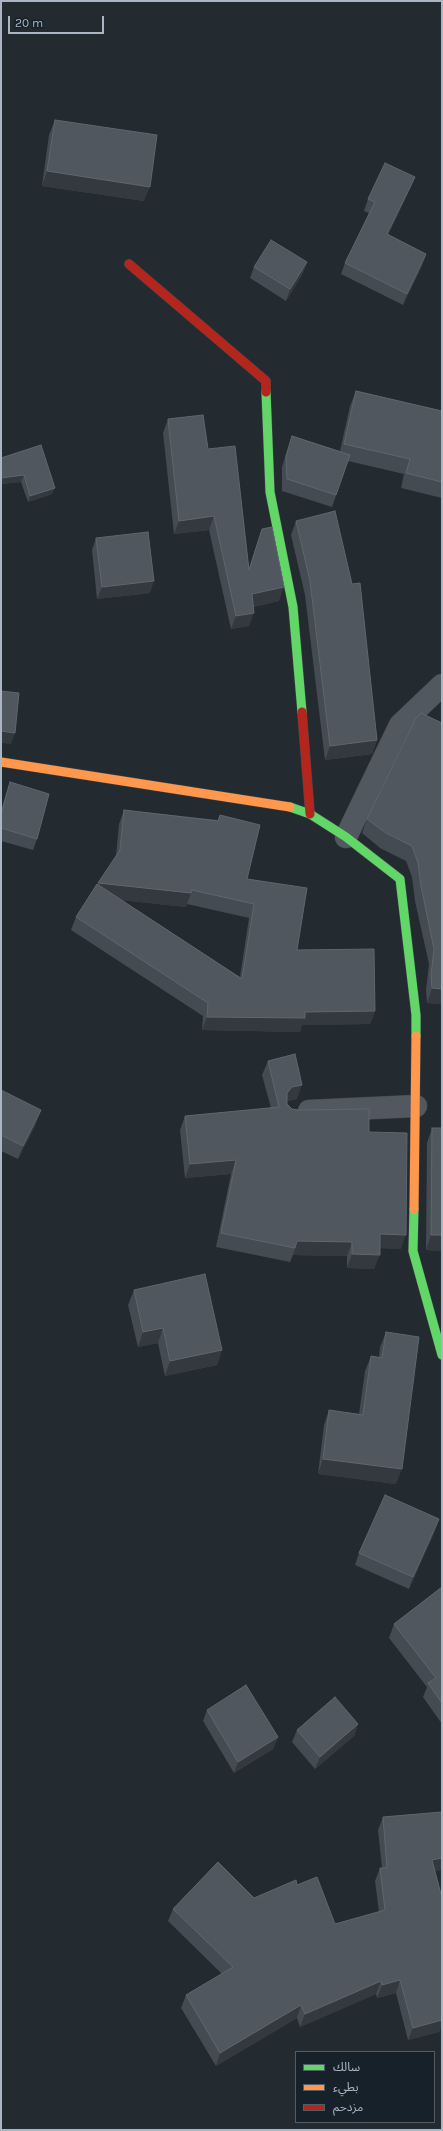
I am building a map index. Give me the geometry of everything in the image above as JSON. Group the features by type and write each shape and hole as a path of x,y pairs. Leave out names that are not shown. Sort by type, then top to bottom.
{"street":[{"path":"129,264 266,381 270,492 293,607 310,814"},
{"path":"346,837 400,725 442,686"},
{"path":"1,762 295,808 310,814 346,837 400,879 416,1015 413,1250 442,1355"},
{"path":"293,1112 416,1106"}],"building":[{"path":"55,120 157,135 150,187 47,171"},
{"path":"385,163 415,177 387,234 426,254 407,294 345,263 375,202 368,199"},
{"path":"271,240 307,262 290,289 254,267"},
{"path":"356,391 442,411 442,482 406,473 410,459 344,444"},
{"path":"203,415 208,449 235,446 249,570 262,529 272,527 284,587 252,594 254,613 236,616 214,516 179,521 168,419"},
{"path":"292,436 350,455 336,495 287,479 286,456"},
{"path":"41,445 55,488 30,496 24,475 1,478 1,458"},
{"path":"335,511 352,584 360,583 377,740 330,746 310,581 296,521"},
{"path":"148,532 154,581 102,587 96,538"},
{"path":"1,691 19,693 15,733 1,731"},
{"path":"421,713 442,723 442,989 432,988 431,975 434,949 421,886 418,863 412,846 386,833 367,819 416,718"},
{"path":"10,782 49,794 37,839 1,828 1,814"},
{"path":"124,810 218,821 220,815 260,825 247,879 307,888 297,950 374,949 375,1011 305,1012 305,1018 207,1017 208,1003 76,917 97,884 242,979 254,904 192,890 191,893 98,883 120,850"},
{"path":"295,1054 302,1085 292,1087 287,1093 287,1104 292,1109 369,1109 369,1132 407,1133 406,1235 380,1234 380,1255 352,1254 352,1242 297,1241 295,1248 221,1233 236,1160 190,1164 185,1116 279,1107 268,1061"},
{"path":"1,1090 41,1110 23,1146 1,1135"},
{"path":"432,1128 442,1128 442,1235 431,1235"},
{"path":"205,1274 222,1350 170,1361 163,1328 143,1332 134,1290"},
{"path":"386,1332 419,1337 402,1469 323,1459 329,1410 363,1415 371,1356 382,1358"},
{"path":"385,1495 439,1519 413,1577 359,1553"},
{"path":"442,1587 442,1703 428,1683 436,1678 394,1624"},
{"path":"246,1685 278,1737 238,1762 207,1710"},
{"path":"335,1697 358,1724 320,1757 297,1730"},
{"path":"442,1812 442,1858 432,1860 442,1898 442,2020 413,2028 400,1980 382,1985 381,1981 305,2014 301,2005 220,2053 186,1995 233,1967 173,1909 218,1862 254,1898 296,1880 297,1885 317,1877 335,1924 385,1910 380,1868 387,1868 383,1817"}],"traffic: fast":[{"path":"266,392 270,492 293,607 302,712"},
{"path":"290,807 310,814 346,837 400,879 416,1015 416,1036"},
{"path":"414,1209 413,1251 442,1355"}],"traffic: slow":[{"path":"1,762 290,807"},
{"path":"414,1209 416,1036"}],"traffic: jam":[{"path":"129,264 266,381 266,392"},
{"path":"302,712 310,814"}]}
